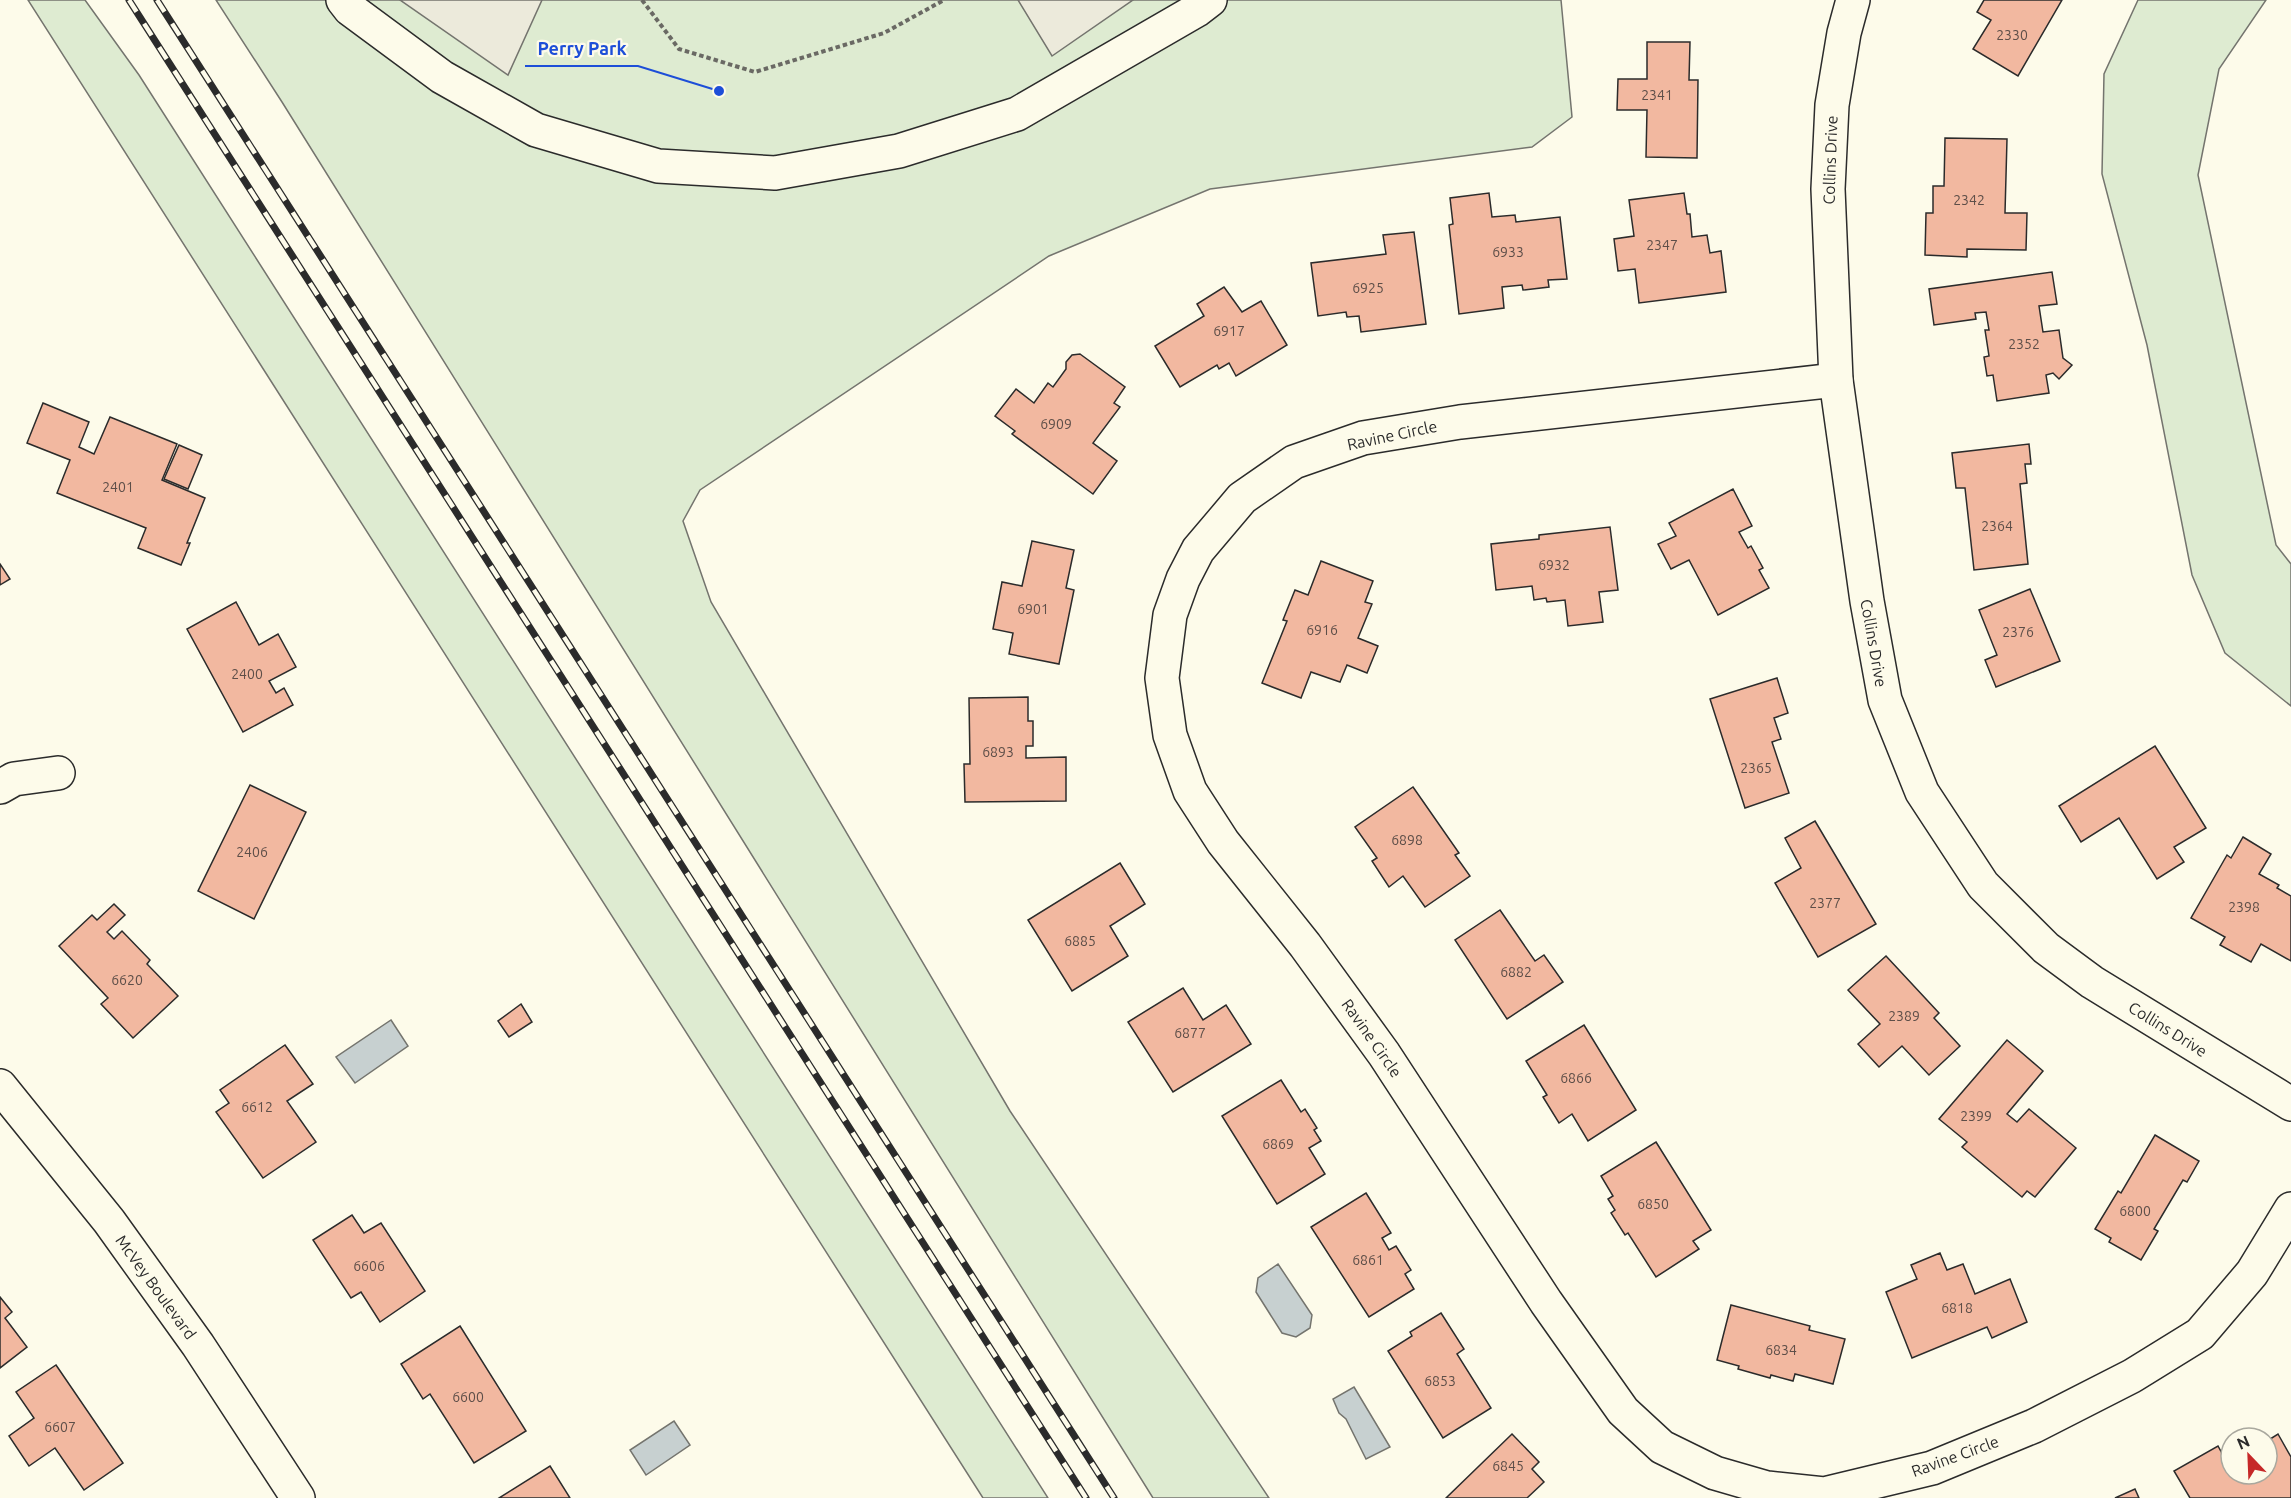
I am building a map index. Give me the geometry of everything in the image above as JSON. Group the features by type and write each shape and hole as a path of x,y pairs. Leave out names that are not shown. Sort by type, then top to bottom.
{"street":[{"path":"343,0 350,9 442,77 536,130 658,166 775,173 899,151 1017,114 1187,16 1210,0"},
{"name":"Collins Drive","path":"1853,0 1844,33 1832,105 1828,189 1836,380 1866,601 1885,700 1922,792 1983,885 2046,948 2092,982 2291,1104"},
{"name":"Ravine Circle","path":"1836,380 1460,422 1363,438 1294,462 1242,498 1198,550 1183,579 1170,615 1162,678 1170,735 1190,791 1223,842 1305,945 1384,1054 1546,1302 1623,1411 1662,1446 1715,1473 1767,1488 1824,1494 1932,1468 2034,1426 2132,1376 2200,1334 2252,1273 2291,1209"},
{"path":"0,787 14,779 58,773"},
{"name":"McVey Boulevard","path":"0,1086 110,1221 198,1345 298,1498"}],"path":[{"path":"642,0 679,49 755,72 884,33 944,0"}],"green space":[{"path":"28,0 85,0 139,75 1048,1498 983,1498"},
{"path":"216,0 1561,0 1572,117 1532,147 1210,189 1049,256 700,490 683,521 711,602 1010,1111 1269,1498 1153,1498 282,102"},
{"path":"2138,0 2266,0 2219,69 2198,175 2276,545 2291,564 2291,706 2225,653 2192,575 2147,345 2102,174 2104,74"}],"shaded area":[{"path":"400,0 542,0 508,75"},
{"path":"1018,0 1133,0 1052,56"},
{"path":"391,1020 408,1046 355,1083 336,1057"},
{"path":"1278,1264 1312,1315 1310,1328 1296,1337 1282,1333 1256,1292 1258,1278"},
{"path":"1354,1387 1390,1447 1366,1459 1333,1399"},
{"path":"674,1421 690,1445 646,1475 630,1450"}],"building":[{"path":"1984,0 2062,0 2018,76 1973,49 1991,20 1977,12"},
{"path":"1647,42 1690,42 1689,80 1698,80 1697,158 1646,157 1647,110 1617,110 1618,79 1647,79"},
{"path":"1945,138 2007,139 2005,213 2027,213 2026,250 1967,249 1967,257 1925,255 1926,213 1933,213 1933,186 1944,186"},
{"path":"1489,193 1492,217 1515,215 1516,222 1560,217 1567,279 1548,280 1549,287 1523,290 1522,285 1502,287 1504,308 1459,314 1449,225 1453,224 1450,198"},
{"path":"1684,193 1687,214 1690,214 1692,237 1707,235 1710,253 1721,251 1726,292 1639,303 1635,269 1618,271 1614,239 1634,236 1629,200"},
{"path":"1414,232 1426,324 1361,332 1359,316 1347,317 1346,312 1318,316 1311,263 1386,254 1383,235"},
{"path":"2052,272 2057,304 2039,306 2043,332 2059,330 2063,358 2072,365 2059,379 2053,373 2046,375 2049,393 1997,401 1993,375 1987,376 1984,357 1989,356 1985,330 1989,330 1986,312 1975,313 1976,319 1934,325 1929,289"},
{"path":"1224,287 1242,312 1261,301 1287,345 1236,376 1229,363 1219,369 1217,365 1180,387 1155,346 1204,316 1197,304"},
{"path":"1080,354 1125,387 1114,403 1120,407 1093,443 1117,461 1093,494 1012,434 1015,431 995,416 1016,389 1034,403 1048,383 1053,387 1066,369 1066,362 1072,355"},
{"path":"43,403 89,422 79,447 94,454 110,417 177,444 162,480 205,498 181,565 138,548 146,528 57,493 70,460 27,443"},
{"path":"2029,444 2031,464 2025,464 2027,483 2020,484 2028,564 1974,570 1965,488 1956,488 1952,453"},
{"path":"179,445 202,455 188,489 164,479"},
{"path":"1733,489 1752,526 1739,532 1748,548 1751,546 1763,568 1759,570 1769,588 1718,615 1689,560 1671,569 1658,544 1676,536 1669,523"},
{"path":"1610,527 1618,590 1599,592 1603,622 1568,626 1565,600 1547,602 1546,598 1534,600 1532,586 1496,590 1491,544 1539,539 1539,535"},
{"path":"1032,541 1074,550 1066,588 1074,590 1059,664 1009,654 1013,633 993,629 1002,582 1022,586"},
{"path":"1321,561 1373,581 1365,602 1372,604 1358,638 1378,646 1367,673 1347,665 1340,682 1311,672 1301,698 1262,683 1287,621 1283,620 1295,590 1308,595"},
{"path":"0,564 10,579 0,585"},
{"path":"2030,589 2060,661 1996,687 1985,660 1997,655 1979,610"},
{"path":"236,602 259,645 278,634 296,667 269,681 276,693 284,688 293,705 243,732 187,629"},
{"path":"1777,678 1788,713 1774,718 1781,739 1772,742 1789,793 1745,808 1710,699"},
{"path":"1028,697 1028,721 1033,721 1033,746 1026,746 1026,758 1066,757 1066,801 965,802 964,764 970,764 969,698"},
{"path":"2155,746 2206,828 2174,847 2184,862 2157,879 2119,818 2081,842 2059,806"},
{"path":"250,785 306,812 254,919 198,891"},
{"path":"1413,787 1459,853 1455,855 1470,876 1425,907 1403,876 1389,887 1372,861 1377,858 1355,827"},
{"path":"1815,821 1876,924 1818,957 1775,883 1801,868 1785,838"},
{"path":"2243,837 2271,854 2259,874 2279,885 2277,888 2291,896 2291,961 2261,944 2251,962 2220,945 2225,937 2191,918 2227,855 2231,858"},
{"path":"1120,863 1145,904 1110,926 1128,956 1072,991 1028,920"},
{"path":"114,904 125,915 107,932 114,939 122,931 150,960 147,964 178,996 133,1038 101,1004 108,998 59,946 92,915 97,920"},
{"path":"1500,910 1535,961 1544,955 1563,982 1507,1019 1455,940"},
{"path":"1886,956 1939,1013 1934,1018 1960,1046 1929,1075 1902,1046 1879,1067 1858,1044 1880,1024 1848,990"},
{"path":"1183,988 1203,1020 1226,1005 1251,1044 1173,1092 1128,1022"},
{"path":"521,1004 532,1022 509,1037 498,1021"},
{"path":"1584,1025 1636,1110 1588,1141 1572,1114 1559,1123 1543,1097 1547,1095 1526,1061"},
{"path":"2007,1040 2043,1071 2007,1114 2017,1122 2029,1109 2076,1148 2035,1197 2027,1191 2022,1197 1962,1147 1967,1142 1939,1119"},
{"path":"285,1045 313,1084 287,1101 316,1142 263,1178 216,1112 229,1103 220,1090"},
{"path":"1281,1080 1301,1112 1305,1109 1317,1128 1314,1130 1321,1141 1309,1148 1325,1174 1277,1204 1222,1116"},
{"path":"2155,1135 2199,1161 2187,1182 2183,1180 2154,1229 2158,1231 2141,1260 2109,1242 2111,1238 2095,1229 2118,1191 2121,1193"},
{"path":"1656,1142 1711,1230 1693,1241 1699,1249 1656,1277 1628,1233 1625,1235 1611,1213 1615,1210 1608,1199 1613,1196 1601,1176"},
{"path":"1366,1193 1391,1233 1382,1238 1389,1250 1396,1246 1411,1270 1405,1274 1414,1289 1369,1317 1311,1227"},
{"path":"352,1215 364,1233 381,1223 425,1291 380,1322 361,1292 351,1298 313,1240"},
{"path":"1940,1253 1947,1270 1963,1264 1975,1294 2010,1279 2027,1322 1992,1338 1987,1327 1912,1358 1886,1292 1917,1279 1911,1265"},
{"path":"0,1297 12,1312 5,1318 27,1347 0,1368"},
{"path":"1731,1305 1810,1326 1809,1330 1845,1339 1833,1384 1795,1374 1793,1381 1771,1375 1770,1378 1717,1360"},
{"path":"1441,1313 1464,1349 1457,1354 1491,1408 1443,1438 1388,1351 1412,1336 1410,1332"},
{"path":"460,1326 526,1431 474,1463 430,1394 423,1399 401,1364"},
{"path":"56,1365 123,1463 84,1490 55,1448 29,1466 9,1436 34,1418 16,1392"},
{"path":"1512,1434 1539,1462 1532,1469 1544,1482 1527,1498 1446,1498"},
{"path":"2279,1436 2291,1457 2291,1498 2190,1498 2174,1471 2218,1446 2219,1486 2279,1486"},
{"path":"550,1466 570,1498 499,1498"},
{"path":"2135,1489 2139,1498 2115,1498"}],"railway":[{"path":"129,0 1086,1498"},
{"path":"157,0 1114,1498"}],"place":[{"name":"Perry Park","path":"719,91"}]}
